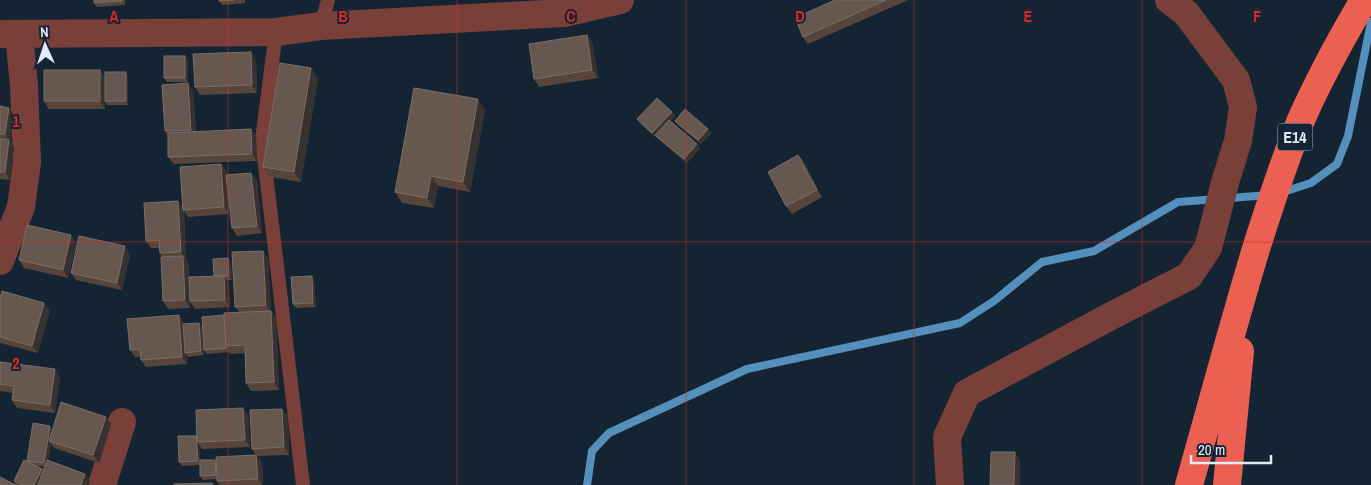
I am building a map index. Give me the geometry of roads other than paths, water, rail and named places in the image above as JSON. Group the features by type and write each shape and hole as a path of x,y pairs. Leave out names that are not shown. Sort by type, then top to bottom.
{"highway":[{"name":"E14","path":"1246,282 1271,202 1301,120 1364,0"},
{"path":"1189,485 1246,282"},
{"path":"1227,485 1246,282"}],"street":[{"path":"0,261 21,208 27,162 24,86 10,34 276,32 321,26 564,13 620,0"},
{"path":"950,485 947,437 967,394 1189,276 1208,248 1238,141 1243,107 1236,80 1186,13 1169,0"},
{"path":"102,485 122,422"}],"lane":[{"path":"321,26 328,0"},
{"path":"276,32 262,140 303,485"}],"waterway":[{"path":"1280,193 1311,183 1337,164 1348,136 1371,22"},
{"path":"587,485 592,451 609,433 747,369 960,323 994,301 1042,262 1094,251 1178,202 1269,195"}]}
